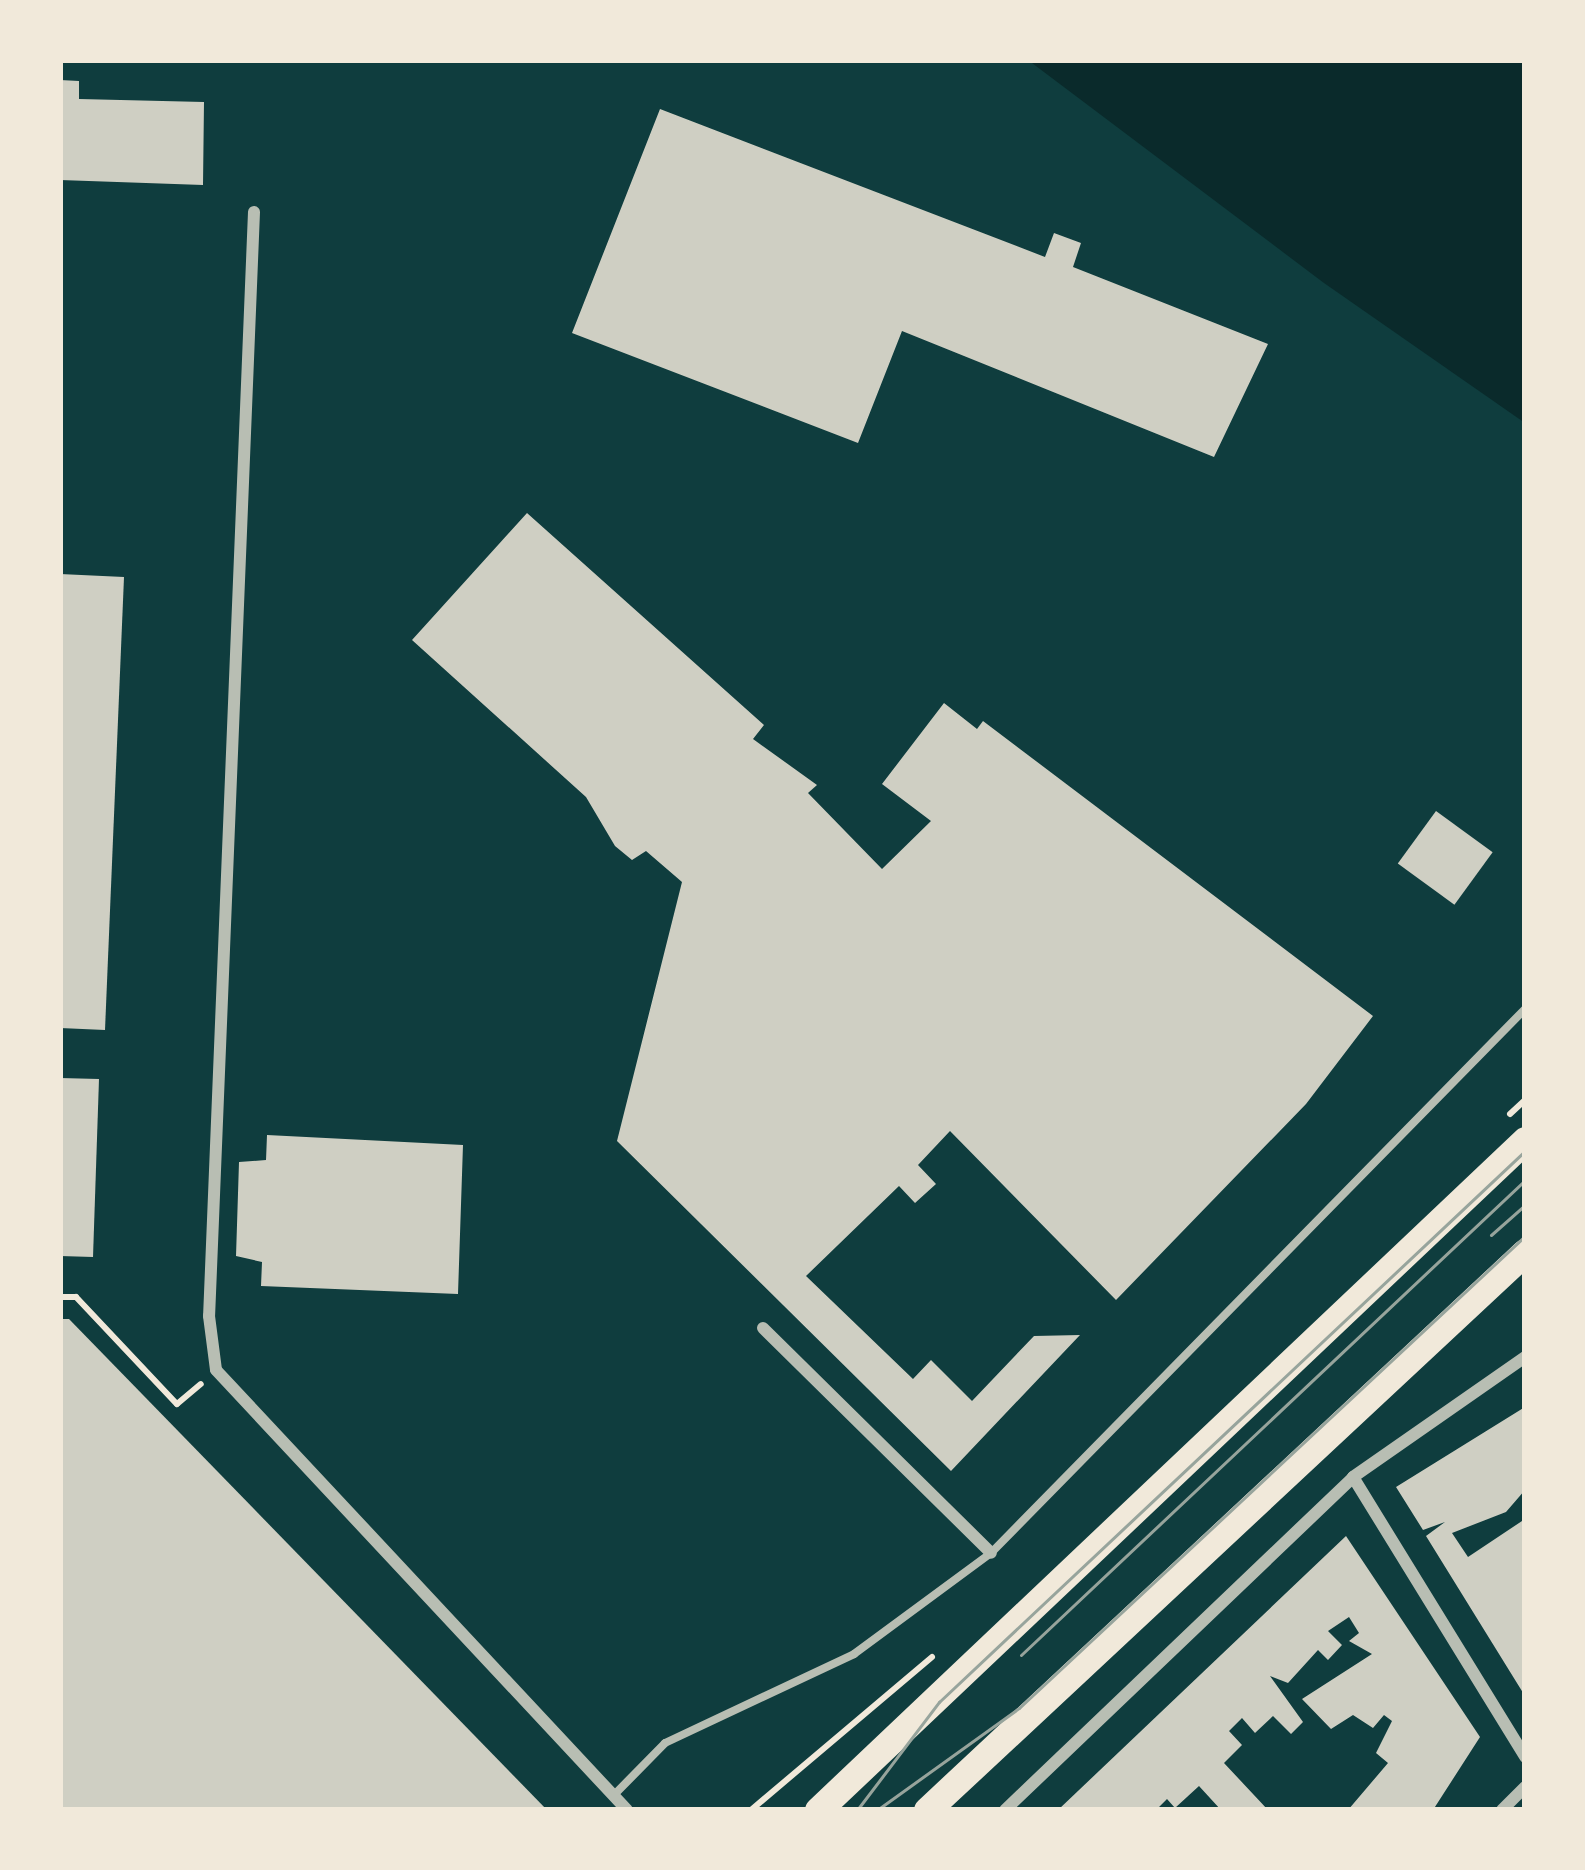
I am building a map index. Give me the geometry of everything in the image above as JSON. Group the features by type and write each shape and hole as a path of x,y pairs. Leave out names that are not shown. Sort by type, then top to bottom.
{"main road":[{"path":"818,1810 1525,1140"},
{"path":"927,1810 1525,1252"}],"street":[{"path":"254,212 209,1316 216,1370 627,1810"},
{"path":"763,1328 991,1552"},
{"path":"1005,1810 1353,1477 1525,1357"},
{"path":"1353,1477 1525,1756"},
{"path":"1502,1810 1525,1787"}],"lane":[{"path":"613,1796 664,1743 854,1654 991,1552 1525,1009"}],"path":[{"path":"60,1297 76,1297 177,1404 216,1370"}],"water":[{"path":"1028,60 1525,60 1525,423 1324,283"}],"building":[{"path":"60,80 79,81 79,99 204,102 203,185 60,180"},
{"path":"660,109 1045,257 1054,233 1081,243 1073,267 1268,344 1214,457 902,331 858,443 572,333"},
{"path":"527,513 764,725 753,739 817,785 808,793 882,869 931,821 882,784 944,703 977,729 983,721 1373,1016 1306,1104 1116,1300 950,1131 918,1165 936,1184 915,1203 899,1186 806,1276 913,1379 931,1360 972,1401 1034,1336 1080,1335 951,1471 617,1141 682,882 646,851 632,860 615,846 586,797 412,640"},
{"path":"60,574 124,577 105,1030 60,1028"},
{"path":"1436,811 1493,852 1454,905 1398,864"},
{"path":"60,1078 99,1079 93,1257 60,1256"},
{"path":"267,1135 463,1145 458,1294 261,1286 262,1262 236,1256 239,1162 266,1160"},
{"path":"60,1319 69,1319 547,1810 60,1810"},
{"path":"1525,1407 1525,1490 1506,1512 1452,1533 1468,1557 1525,1519 1525,1696 1426,1536 1445,1522 1423,1530 1396,1487"},
{"path":"1346,1536 1480,1737 1433,1810 1348,1810 1388,1763 1376,1753 1392,1721 1384,1715 1373,1728 1353,1715 1331,1729 1302,1699 1372,1654 1349,1641 1359,1633 1349,1617 1328,1631 1342,1645 1328,1660 1318,1650 1288,1683 1270,1676 1303,1722 1291,1734 1273,1716 1255,1733 1242,1718 1229,1731 1242,1745 1224,1763 1268,1810 1221,1810 1199,1786 1175,1808 1167,1799 1156,1810 1058,1810"}],"tram line":[{"path":"857,1810 939,1702 1525,1151"},
{"path":"1021,1655 1525,1180"},
{"path":"1491,1235 1525,1205"},
{"path":"877,1810 1019,1708 1525,1236"}]}
